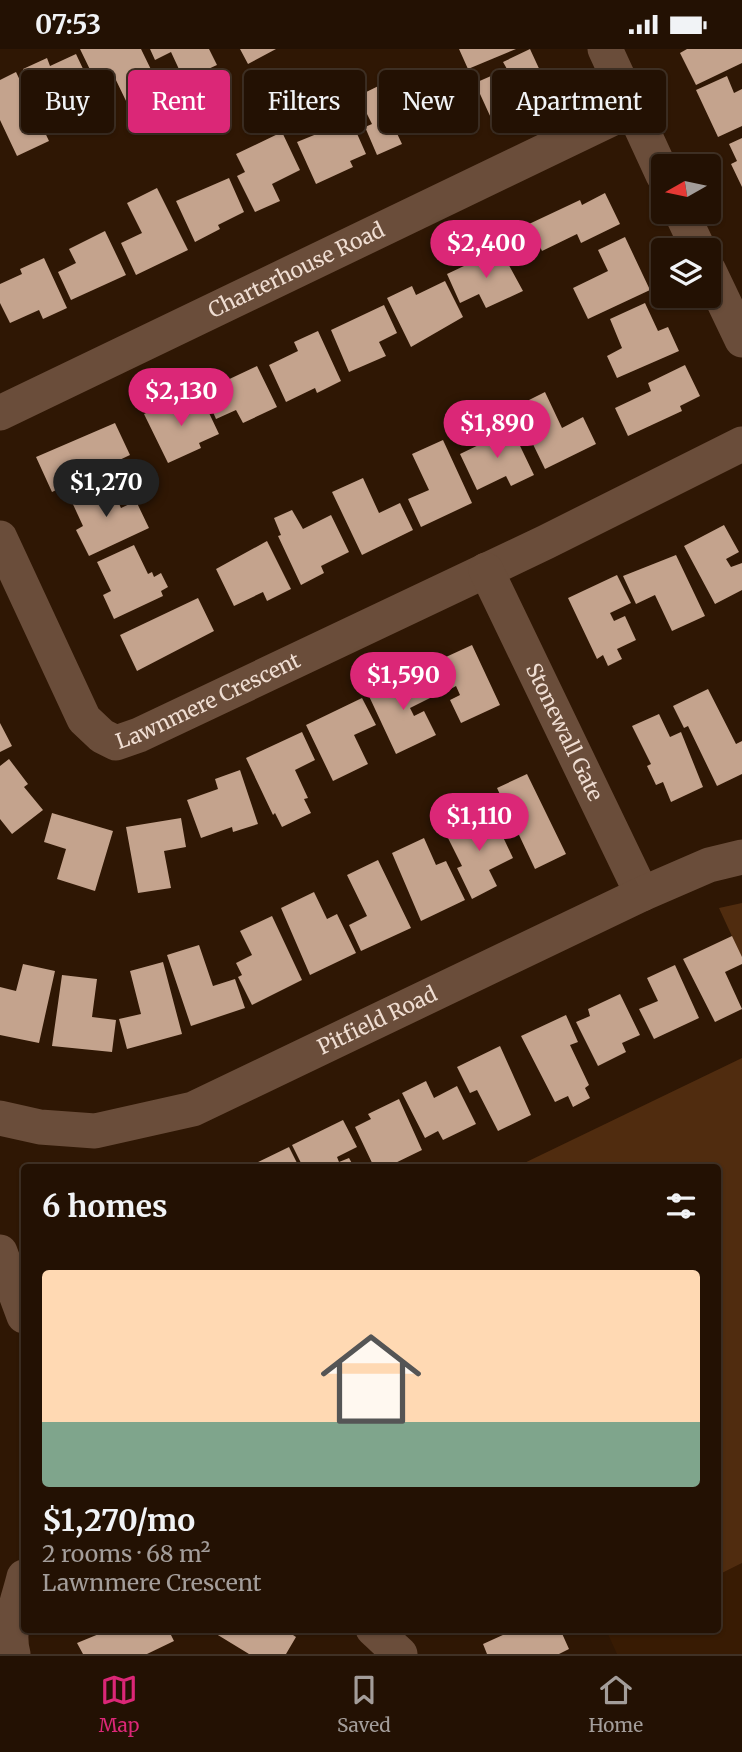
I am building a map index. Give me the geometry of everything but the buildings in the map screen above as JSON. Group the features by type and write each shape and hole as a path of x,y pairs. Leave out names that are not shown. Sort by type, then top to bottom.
{"street":[{"path":"605,49 614,70"},
{"name":"Charterhouse Road","path":"0,413 582,133"},
{"path":"643,133 653,154"},
{"path":"721,296 742,340"},
{"name":"Lawnmere Crescent","path":"0,538 84,719 102,736 116,743 139,735 486,570 742,444"},
{"name":"Stonewall Gate","path":"486,570 642,894"},
{"name":"Pitfield Road","path":"0,1118 40,1127 95,1131 193,1109 642,894 709,865 742,856"},
{"path":"0,1252 21,1307"},
{"path":"13,1654 10,1643 21,1589"},
{"path":"377,1633 400,1654"}],"shaded area":[{"path":"742,903 742,958 719,908"},
{"path":"742,1058 742,1563 721,1574 721,1164 522,1164"},
{"path":"742,1563 742,1654 617,1654 607,1633 721,1633 721,1574"}]}
